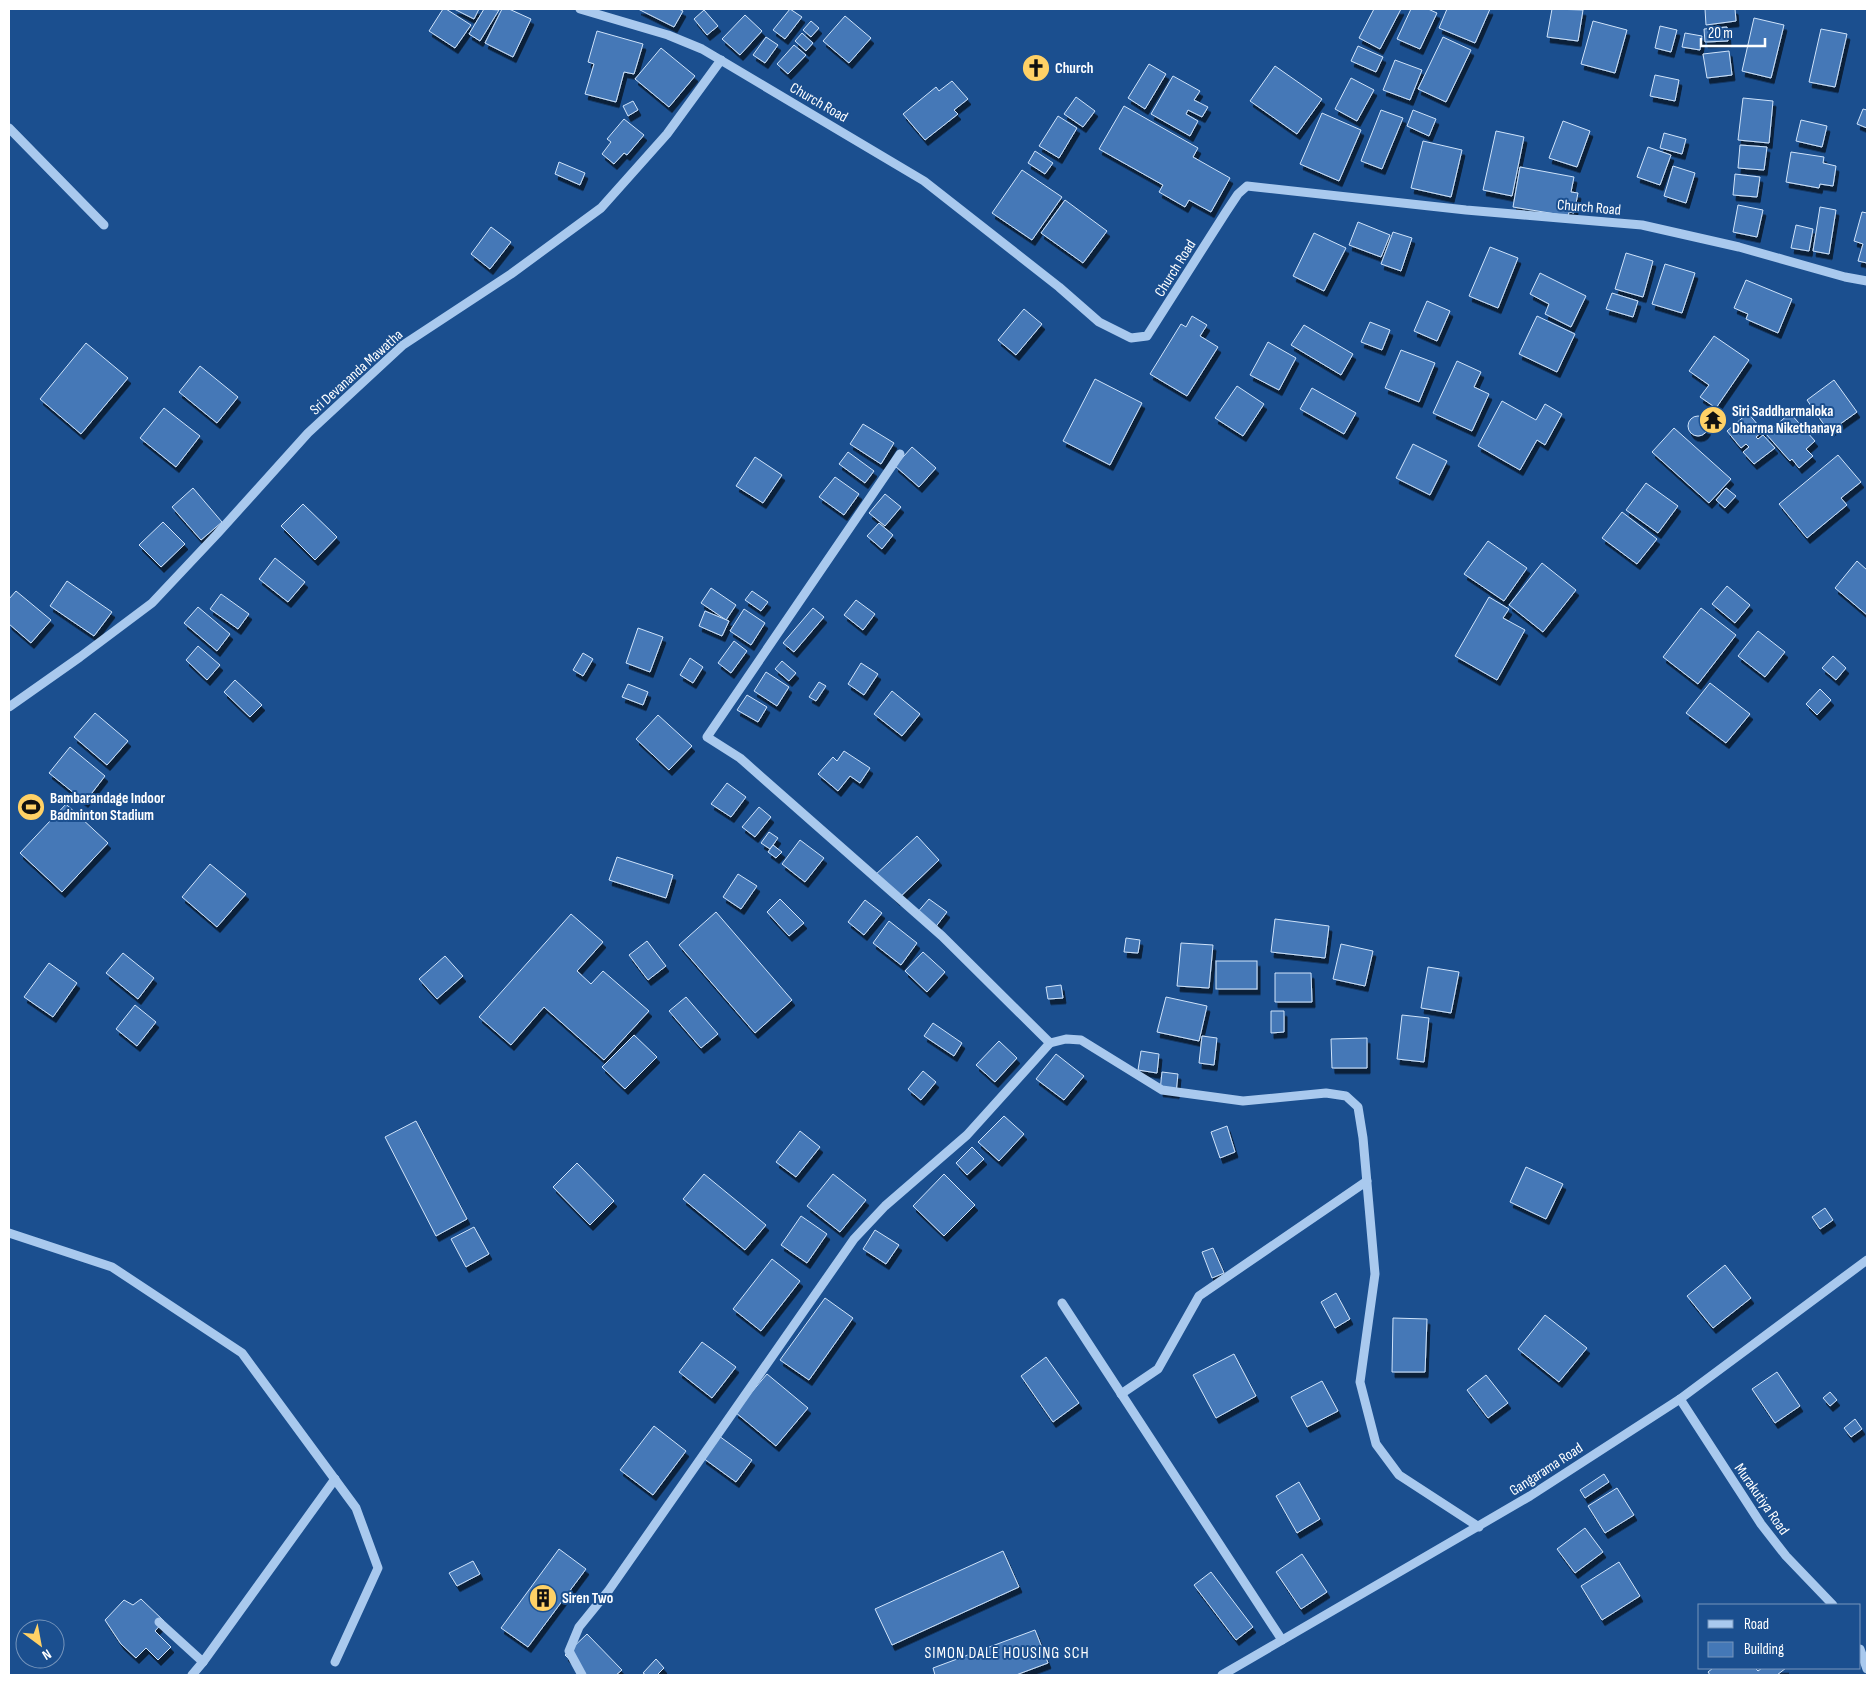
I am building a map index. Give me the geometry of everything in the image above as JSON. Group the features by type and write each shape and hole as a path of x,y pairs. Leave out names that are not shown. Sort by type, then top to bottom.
{"street":[{"name":"Church Road","path":"580,9 668,35 702,49 888,158 924,181 1099,322 1130,338 1147,336 1226,212 1238,194 1247,186 1466,210 1642,225 1739,246 1845,277 1867,281"},
{"name":"Sri Devananda Mawatha","path":"9,707 152,603 308,433 403,346 511,274 601,208 668,134 721,60"},
{"path":"9,128 104,225"},
{"path":"900,454 707,737 740,758 942,936 1050,1043"},
{"path":"582,1675 569,1651 579,1628 609,1590 854,1239 885,1206 966,1135 1050,1043 1066,1039 1081,1040 1162,1090 1243,1101 1326,1093 1346,1096 1358,1107 1363,1138 1375,1274 1360,1382 1376,1444 1399,1475 1479,1527"},
{"path":"1121,1394 1158,1369 1199,1296 1367,1181"},
{"path":"9,1233 112,1267 242,1353 356,1508 378,1568 335,1662"},
{"name":"Gangarama Road","path":"1222,1675 1530,1496 1680,1399 1867,1260"},
{"path":"1062,1303 1282,1640"},
{"name":"Murakutiya Road","path":"1680,1399 1761,1524 1786,1556 1832,1604"},
{"path":"192,1675 335,1479"},
{"path":"159,1622 203,1662"},
{"path":"1861,1652 1867,1669"}],"building":[{"path":"443,9 471,25 455,48 429,31"},
{"path":"454,9 479,9 474,19"},
{"path":"484,9 499,10 480,41 469,34"},
{"path":"502,9 509,9 531,19 513,57 485,43"},
{"path":"638,9 679,9 683,11 674,27"},
{"path":"790,9 802,17 785,39 773,30"},
{"path":"1374,9 1401,9 1380,49 1359,38"},
{"path":"1411,9 1428,9 1437,13 1420,49 1397,39"},
{"path":"1447,9 1490,9 1475,43 1439,28"},
{"path":"1552,9 1583,10 1578,41 1547,37"},
{"path":"1705,9 1735,9 1736,21 1706,25"},
{"path":"704,10 718,26 707,35 694,19"},
{"path":"745,15 762,31 740,55 722,39"},
{"path":"845,16 871,38 849,63 823,41"},
{"path":"1754,18 1784,25 1771,78 1742,71"},
{"path":"811,21 819,28 811,37 803,30"},
{"path":"1593,21 1627,30 1615,73 1581,64"},
{"path":"1660,26 1677,30 1671,52 1655,48"},
{"path":"1727,27 1728,41 1705,42 1704,29"},
{"path":"1821,29 1847,34 1835,87 1809,82"},
{"path":"597,31 643,44 634,74 624,72 616,102 585,94 594,64 588,62"},
{"path":"802,33 813,43 806,51 795,41"},
{"path":"1685,33 1702,36 1700,50 1682,47"},
{"path":"766,37 778,45 765,63 753,55"},
{"path":"1443,37 1471,50 1446,102 1418,89"},
{"path":"794,45 806,55 788,74 777,64"},
{"path":"1358,46 1383,57 1376,72 1351,61"},
{"path":"661,48 695,76 669,107 635,79"},
{"path":"1729,51 1732,75 1707,78 1703,54"},
{"path":"1395,60 1422,70 1410,100 1383,90"},
{"path":"1149,64 1166,74 1145,109 1128,98"},
{"path":"1275,66 1322,99 1297,134 1250,101"},
{"path":"1655,75 1679,80 1675,101 1650,96"},
{"path":"1173,76 1200,91 1194,100 1208,107 1202,117 1188,110 1186,114 1198,121 1190,136 1151,114"},
{"path":"1351,78 1374,90 1357,121 1335,109"},
{"path":"952,81 968,99 954,110 958,114 925,140 903,114 936,87 939,91"},
{"path":"1076,97 1095,111 1083,127 1064,114"},
{"path":"1743,98 1773,101 1769,143 1738,140"},
{"path":"633,101 638,110 628,116 623,106"},
{"path":"1124,106 1198,148 1193,157 1230,178 1211,212 1189,200 1185,207 1159,192 1163,185 1099,149"},
{"path":"1863,109 1867,110 1867,128 1857,124"},
{"path":"1381,110 1403,118 1382,169 1361,161"},
{"path":"1413,110 1436,119 1429,136 1407,126"},
{"path":"1322,113 1361,130 1339,181 1300,164"},
{"path":"1058,116 1077,128 1059,158 1039,146"},
{"path":"624,119 644,135 627,155 624,153 614,164 602,154 611,142 607,139"},
{"path":"1801,120 1827,126 1822,147 1796,141"},
{"path":"1563,121 1590,131 1577,167 1549,158"},
{"path":"1496,131 1524,137 1512,196 1483,190"},
{"path":"1664,133 1686,139 1682,154 1660,148"},
{"path":"1423,141 1462,150 1451,197 1411,188"},
{"path":"1740,145 1767,147 1764,170 1738,168"},
{"path":"1648,147 1671,155 1660,185 1637,177"},
{"path":"1035,151 1053,163 1045,174 1028,163"},
{"path":"1791,152 1824,157 1823,163 1836,166 1833,186 1820,184 1819,188 1786,182"},
{"path":"559,162 585,173 580,185 555,174"},
{"path":"1673,166 1695,173 1686,203 1664,196"},
{"path":"1520,167 1574,177 1571,192 1578,193 1574,213 1569,212 1568,216 1513,207"},
{"path":"1022,170 1062,197 1032,240 992,213"},
{"path":"1735,174 1760,177 1757,197 1733,195"},
{"path":"1065,200 1107,231 1083,263 1041,233"},
{"path":"1738,205 1763,210 1757,237 1733,232"},
{"path":"1820,207 1836,210 1829,254 1813,251"},
{"path":"1862,212 1867,213 1867,263 1858,261 1863,244 1854,241"},
{"path":"1358,222 1390,235 1381,257 1349,245"},
{"path":"1796,225 1813,229 1809,251 1791,248"},
{"path":"491,227 511,242 490,269 471,254"},
{"path":"1393,232 1412,238 1401,271 1381,264"},
{"path":"1314,233 1346,248 1324,291 1293,276"},
{"path":"1490,247 1518,258 1498,308 1469,296"},
{"path":"1626,253 1653,261 1643,297 1615,289"},
{"path":"1665,264 1695,273 1682,313 1652,304"},
{"path":"1540,273 1586,296 1571,327 1545,314 1549,304 1530,294"},
{"path":"1746,280 1792,299 1778,333 1746,319 1748,314 1734,308"},
{"path":"1612,293 1638,301 1633,317 1606,309"},
{"path":"1427,301 1450,311 1437,341 1414,331"},
{"path":"1024,309 1042,324 1016,355 998,340"},
{"path":"1192,316 1207,325 1200,336 1218,347 1187,396 1150,374 1181,324 1186,327"},
{"path":"1537,316 1575,334 1557,372 1519,354"},
{"path":"1370,322 1390,330 1382,350 1361,342"},
{"path":"1304,325 1353,354 1341,375 1291,345"},
{"path":"1714,336 1749,360 1716,408 1700,397 1709,385 1689,371"},
{"path":"1268,342 1296,358 1279,390 1250,375"},
{"path":"86,343 128,378 81,434 40,399"},
{"path":"1401,350 1435,363 1419,402 1385,388"},
{"path":"1457,361 1481,372 1474,387 1489,394 1472,431 1433,413"},
{"path":"200,366 238,397 217,423 179,392"},
{"path":"1095,379 1142,403 1110,465 1063,441"},
{"path":"1834,380 1857,412 1829,432 1807,400"},
{"path":"1237,386 1264,404 1243,436 1215,418"},
{"path":"1312,388 1356,413 1344,434 1300,409"},
{"path":"1502,401 1536,420 1545,404 1562,414 1545,445 1537,440 1520,470 1478,446"},
{"path":"164,408 200,436 176,467 140,438"},
{"path":"1748,413 1763,431 1756,437 1758,439 1763,435 1775,448 1754,464 1743,452 1749,447 1746,444 1741,448 1727,431"},
{"path":"1790,413 1815,441 1806,449 1813,456 1799,468 1792,459 1790,461 1766,434"},
{"path":"1698,416 1705,419 1708,426 1705,433 1698,436 1691,433 1688,426 1691,419"},
{"path":"863,424 894,443 881,464 850,444"},
{"path":"1674,428 1731,479 1709,503 1652,452"},
{"path":"1413,444 1447,461 1430,495 1396,478"},
{"path":"912,447 936,468 919,487 895,466"},
{"path":"848,452 874,471 865,483 839,464"},
{"path":"1838,455 1861,482 1841,498 1847,505 1807,538 1779,504"},
{"path":"755,457 782,475 763,503 736,486"},
{"path":"835,477 859,494 844,515 819,497"},
{"path":"1646,483 1678,506 1658,533 1626,510"},
{"path":"193,488 222,522 201,540 172,507"},
{"path":"1726,488 1736,496 1725,508 1716,500"},
{"path":"885,494 901,507 885,526 869,513"},
{"path":"303,504 337,537 315,560 281,526"},
{"path":"1622,512 1657,539 1637,564 1602,538"},
{"path":"163,522 185,544 161,567 139,545"},
{"path":"879,523 893,535 882,549 867,536"},
{"path":"1488,541 1527,568 1504,601 1464,574"},
{"path":"275,558 305,582 288,602 259,579"},
{"path":"1857,561 1867,570 1867,615 1835,588"},
{"path":"1542,563 1576,590 1543,632 1509,605"},
{"path":"67,581 112,612 94,636 50,606"},
{"path":"1727,586 1750,605 1735,623 1712,604"},
{"path":"711,588 736,605 726,620 701,603"},
{"path":"16,591 51,620 31,643 9,624 9,599"},
{"path":"752,591 768,602 761,611 745,600"},
{"path":"221,594 249,614 238,629 210,609"},
{"path":"1489,597 1509,609 1503,618 1525,630 1497,680 1455,656"},
{"path":"856,600 875,614 863,630 844,615"},
{"path":"198,607 230,634 217,651 184,623"},
{"path":"813,608 824,617 794,652 783,643"},
{"path":"1701,608 1736,635 1698,684 1663,657"},
{"path":"744,609 765,623 751,645 730,631"},
{"path":"705,611 729,621 722,636 699,626"},
{"path":"638,628 663,637 650,672 626,663"},
{"path":"1758,631 1785,652 1765,677 1738,656"},
{"path":"734,641 747,651 731,673 718,663"},
{"path":"198,646 220,665 207,680 186,660"},
{"path":"583,653 593,659 583,676 573,670"},
{"path":"1833,656 1846,668 1836,680 1822,668"},
{"path":"690,658 703,667 693,683 680,675"},
{"path":"782,661 796,673 789,681 775,669"},
{"path":"861,663 878,674 864,695 848,684"},
{"path":"766,672 789,687 777,706 754,691"},
{"path":"235,680 262,705 250,717 224,692"},
{"path":"819,682 826,686 816,701 809,697"},
{"path":"1710,683 1750,714 1726,743 1686,713"},
{"path":"628,684 648,692 643,705 622,697"},
{"path":"1820,689 1831,700 1817,715 1806,704"},
{"path":"892,691 920,714 902,736 874,714"},
{"path":"747,695 767,707 758,722 737,710"},
{"path":"95,713 128,741 107,765 74,737"},
{"path":"658,715 692,746 669,770 636,739"},
{"path":"70,747 105,776 85,802 49,773"},
{"path":"844,751 870,768 860,783 850,776 838,791 818,774 833,757 837,761"},
{"path":"727,783 746,797 731,817 711,804"},
{"path":"66,804 108,843 62,892 20,853"},
{"path":"759,807 771,817 755,837 742,827"},
{"path":"769,832 778,838 770,849 761,843"},
{"path":"917,836 939,860 897,900 874,876"},
{"path":"800,840 824,858 805,882 782,864"},
{"path":"773,845 782,852 776,858 768,852"},
{"path":"617,857 673,875 666,898 609,880"},
{"path":"210,864 246,894 217,927 182,897"},
{"path":"738,874 757,886 741,909 723,897"},
{"path":"780,899 804,923 789,936 767,912"},
{"path":"929,899 947,912 934,929 916,914"},
{"path":"865,900 882,913 864,935 848,922"},
{"path":"716,912 792,1000 755,1033 679,945"},
{"path":"571,914 603,942 577,971 591,984 603,971 649,1011 604,1060 544,1007 511,1045 479,1017"},
{"path":"1275,919 1329,926 1325,958 1271,952"},
{"path":"889,921 917,943 901,965 873,943"},
{"path":"1126,938 1140,940 1138,953 1124,952"},
{"path":"647,941 666,966 648,980 629,955"},
{"path":"1181,943 1213,945 1209,988 1177,986"},
{"path":"1341,944 1373,951 1365,986 1333,979"},
{"path":"923,952 945,972 927,992 905,971"},
{"path":"123,953 154,978 138,999 106,973"},
{"path":"445,956 463,976 437,999 419,979"},
{"path":"1216,961 1257,961 1257,989 1216,989"},
{"path":"49,963 77,983 53,1017 24,997"},
{"path":"1428,967 1459,972 1451,1013 1421,1008"},
{"path":"1275,973 1311,973 1312,1002 1275,1002"},
{"path":"1061,985 1063,998 1048,999 1046,987"},
{"path":"686,997 718,1034 701,1048 669,1011"},
{"path":"1166,997 1207,1006 1199,1041 1157,1032"},
{"path":"135,1005 156,1022 137,1046 116,1029"},
{"path":"1271,1011 1284,1011 1284,1032 1271,1033"},
{"path":"1402,1015 1429,1018 1424,1062 1397,1059"},
{"path":"933,1023 962,1043 954,1056 924,1036"},
{"path":"634,1035 657,1057 625,1089 602,1067"},
{"path":"1202,1036 1217,1038 1214,1065 1199,1063"},
{"path":"1367,1038 1367,1068 1332,1068 1331,1039"},
{"path":"999,1041 1017,1058 995,1082 976,1065"},
{"path":"1141,1051 1159,1054 1157,1073 1138,1070"},
{"path":"1056,1054 1084,1076 1064,1100 1036,1079"},
{"path":"923,1071 936,1082 921,1100 908,1089"},
{"path":"1162,1072 1178,1074 1176,1093 1160,1091"},
{"path":"1004,1116 1024,1134 999,1161 978,1142"},
{"path":"416,1121 467,1219 436,1236 385,1137"},
{"path":"1227,1126 1235,1152 1220,1158 1211,1132"},
{"path":"800,1131 820,1147 796,1177 776,1162"},
{"path":"972,1147 984,1159 967,1175 956,1163"},
{"path":"577,1163 614,1201 590,1225 553,1187"},
{"path":"1526,1167 1563,1184 1546,1219 1510,1202"},
{"path":"704,1174 766,1225 745,1250 683,1199"},
{"path":"833,1174 866,1200 840,1232 807,1206"},
{"path":"944,1174 975,1205 944,1236 913,1206"},
{"path":"1825,1208 1833,1220 1820,1229 1812,1217"},
{"path":"801,1216 827,1234 807,1263 781,1245"},
{"path":"474,1227 489,1254 466,1267 451,1239"},
{"path":"875,1230 899,1245 886,1264 863,1249"},
{"path":"1213,1248 1224,1273 1212,1278 1202,1252"},
{"path":"772,1259 800,1281 761,1331 733,1309"},
{"path":"1725,1265 1751,1298 1713,1328 1687,1296"},
{"path":"1336,1293 1350,1319 1335,1328 1321,1302"},
{"path":"825,1298 853,1318 809,1380 780,1360"},
{"path":"1545,1315 1587,1348 1559,1382 1518,1349"},
{"path":"1393,1318 1427,1319 1425,1372 1392,1372"},
{"path":"702,1342 736,1367 712,1398 679,1372"},
{"path":"1234,1354 1256,1396 1216,1418 1193,1375"},
{"path":"1046,1357 1079,1403 1053,1422 1021,1376"},
{"path":"1777,1372 1800,1406 1775,1423 1752,1389"},
{"path":"767,1374 808,1408 776,1446 735,1412"},
{"path":"1486,1375 1508,1403 1488,1418 1467,1390"},
{"path":"1322,1381 1338,1411 1307,1427 1291,1397"},
{"path":"1830,1392 1837,1400 1830,1406 1823,1398"},
{"path":"1855,1419 1862,1429 1851,1437 1844,1428"},
{"path":"654,1426 686,1451 653,1495 620,1470"},
{"path":"719,1436 752,1460 736,1482 703,1458"},
{"path":"1604,1474 1609,1482 1585,1498 1580,1490"},
{"path":"1299,1482 1320,1519 1297,1533 1276,1496"},
{"path":"1617,1488 1634,1515 1605,1533 1588,1506"},
{"path":"1585,1528 1603,1552 1575,1573 1557,1549"},
{"name":"Siren Two","path":"559,1549 586,1569 528,1647 501,1628"},
{"path":"1003,1551 1019,1587 892,1645 875,1609"},
{"path":"1302,1554 1327,1592 1301,1609 1276,1572"},
{"path":"473,1561 480,1574 457,1586 449,1573"},
{"path":"1619,1562 1640,1596 1602,1620 1581,1586"},
{"path":"1211,1572 1253,1627 1236,1640 1194,1585"},
{"path":"141,1599 164,1621 155,1631 171,1647 158,1660 146,1648 136,1658 121,1644 105,1620 124,1600 133,1605"},
{"path":"1035,1630 1048,1663 1016,1675 935,1675 933,1668"},
{"path":"587,1634 622,1670 616,1675 585,1675 565,1655"},
{"path":"656,1659 664,1668 657,1675 646,1675 643,1673"},
{"path":"1712,1669 1756,1669 1758,1671 1761,1669 1785,1669 1777,1675 1710,1675 1708,1672"}],"place":[{"name":"Church","path":"1036,68"},
{"name":"Siri Saddharmaloka Dharma Nikethanaya","path":"1713,420"},
{"name":"Bambarandage Indoor Badminton Stadium","path":"31,807"},
{"name":"Siren Two","path":"543,1598"}],"district":[{"name":"SIMON DALE HOUSING SCH","path":"1007,1652"}]}
